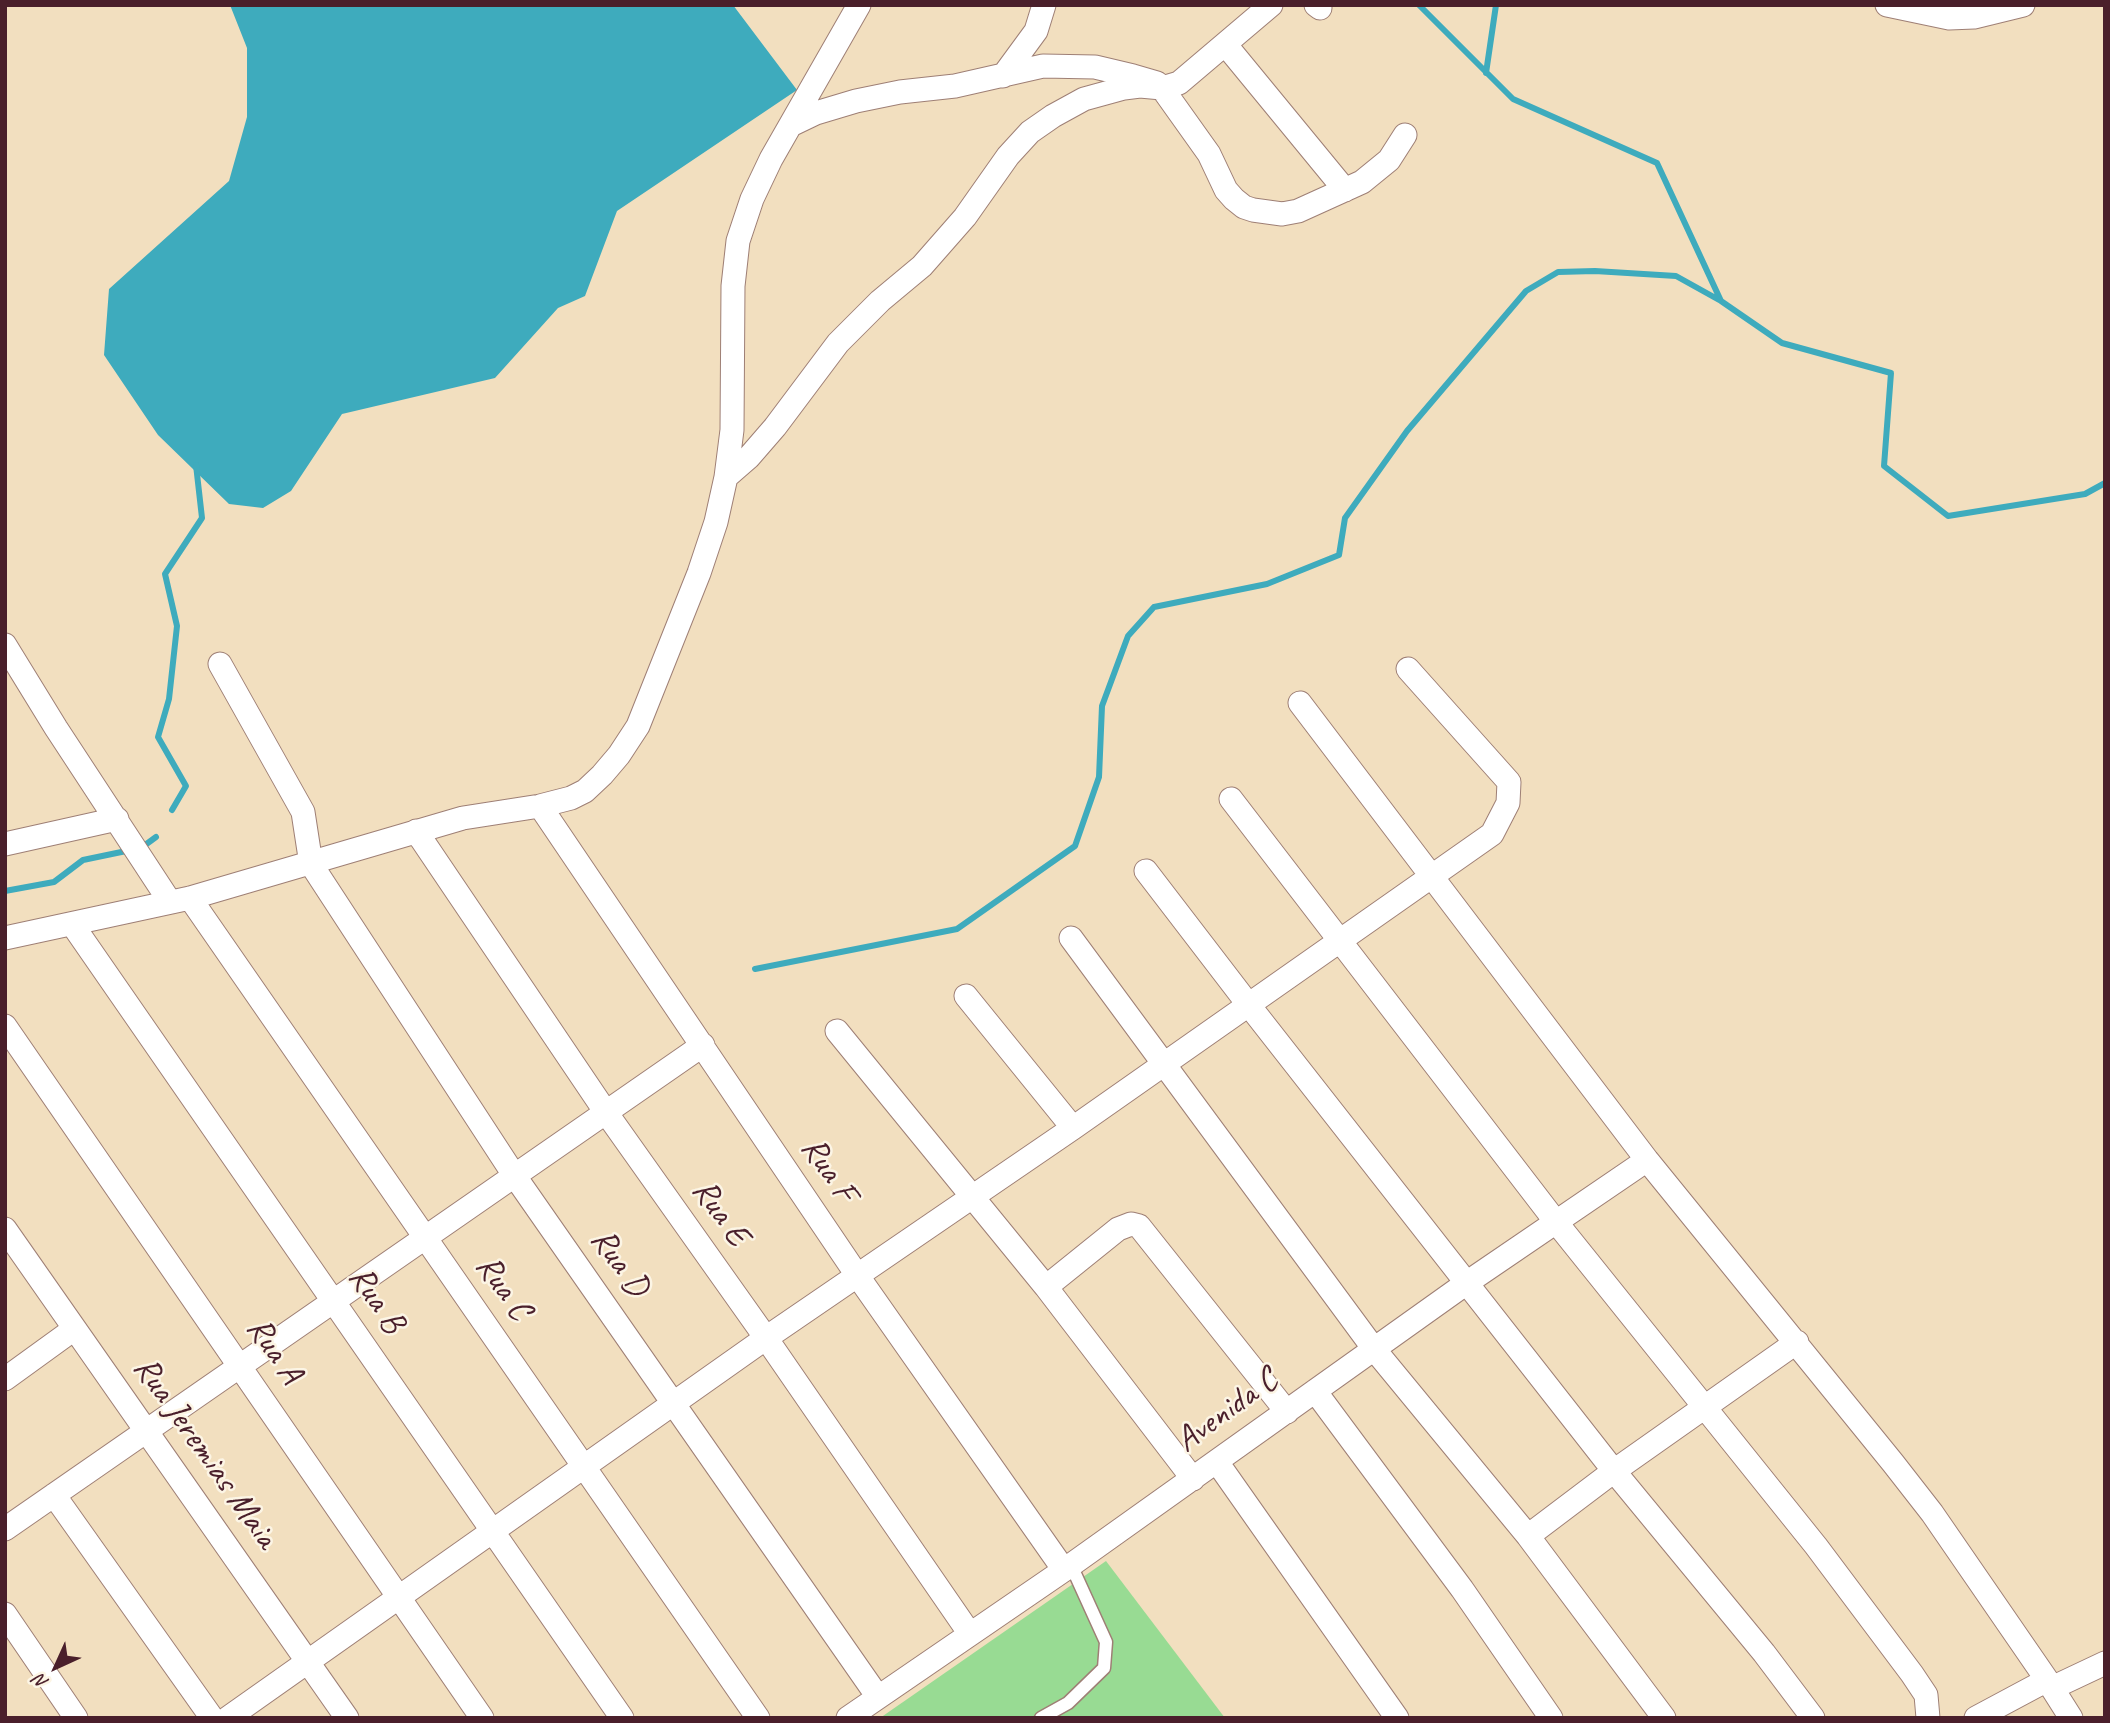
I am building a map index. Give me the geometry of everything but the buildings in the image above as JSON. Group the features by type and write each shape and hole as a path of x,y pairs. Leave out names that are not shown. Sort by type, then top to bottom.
{"street":[{"path":"5,938 180,900 474,815 540,806 571,798 585,791 619,755 638,726 699,573 716,522 726,477 732,430 733,286 738,241 752,199 859,5"},
{"path":"1003,76 1036,31 1044,5"},
{"path":"726,477 749,457 775,427 838,343 880,301 922,266 965,217 1008,156 1030,132 1084,99 1124,88 1162,88 1179,83 1271,5"},
{"path":"1887,5 1949,18 1974,17 2023,5"},
{"path":"1224,44 1345,190"},
{"path":"791,125 816,113 900,92 955,86 1043,66 1095,67 1133,76 1162,88 1209,154 1226,190 1244,207 1264,213 1282,214 1298,211 1362,182 1389,160 1405,135"},
{"name":"Rua C","path":"5,645 117,819 180,900 426,1238 758,1718"},
{"path":"220,664 303,811 311,864"},
{"path":"228,1718 766,1338 1164,1065 1492,834 1508,803 1509,782 1408,669"},
{"path":"1300,703 1647,1160 1797,1342 1931,1513 2071,1718"},
{"path":"1231,799 1556,1222 1816,1546 1926,1695 1928,1718"},
{"name":"Rua F","path":"540,806 857,1275 1068,1567"},
{"path":"5,844 117,819"},
{"name":"Rua E","path":"416,831 605,1111 766,1338 970,1634"},
{"name":"Rua D","path":"311,864 514,1175 878,1697"},
{"path":"1146,871 1614,1471 1764,1653 1813,1718"},
{"name":"Rua B","path":"72,924 622,1718"},
{"path":"1071,938 1374,1349 1528,1536 1664,1718"},
{"path":"966,996 1073,1128"},
{"name":"Rua A","path":"5,1026 242,1366 482,1718"},
{"path":"837,1031 1046,1287 1193,1479"},
{"path":"5,1529 703,1045"},
{"name":"Avenida C","path":"848,1718 1068,1567 1468,1282 1647,1160"},
{"path":"1046,1287 1118,1230 1130,1224 1139,1226 1287,1412"},
{"name":"Rua Jeremias Maia","path":"5,1229 347,1718"},
{"path":"5,1379 74,1329"},
{"path":"1528,1536 1704,1406 1797,1342"},
{"path":"1315,1391 1462,1589 1550,1718"},
{"path":"1217,1462 1397,1718"},
{"path":"54,1495 212,1718"},
{"path":"5,1615 76,1718"},
{"path":"1976,1718 2050,1684 2105,1663"}],"lane":[{"path":"1041,1718 1068,1703 1104,1668 1106,1642 1068,1567"}],"green space":[{"path":"1106,1561 1225,1718 880,1718"}],"water":[{"path":"230,5 733,5 797,90 617,211 585,296 558,308 495,378 342,414 291,491 263,508 229,504 158,435 104,355 109,289 229,181 247,117 247,48"}],"waterway":[{"path":"1419,5 1513,99 1657,163 1721,301 1782,343 1891,373 1884,466 1948,516 2085,494 2105,483"},
{"path":"1486,73 1496,5"},
{"path":"755,969 957,929 1075,846 1099,777 1102,706 1128,636 1154,607 1267,584 1339,555 1345,518 1407,431 1526,291 1558,272 1595,271 1676,276 1721,301"},
{"path":"172,810 186,786 158,737 169,699 177,626 165,574 202,518 196,465"},
{"path":"141,848 156,837"},
{"path":"5,891 54,882 83,860 131,850"}]}
